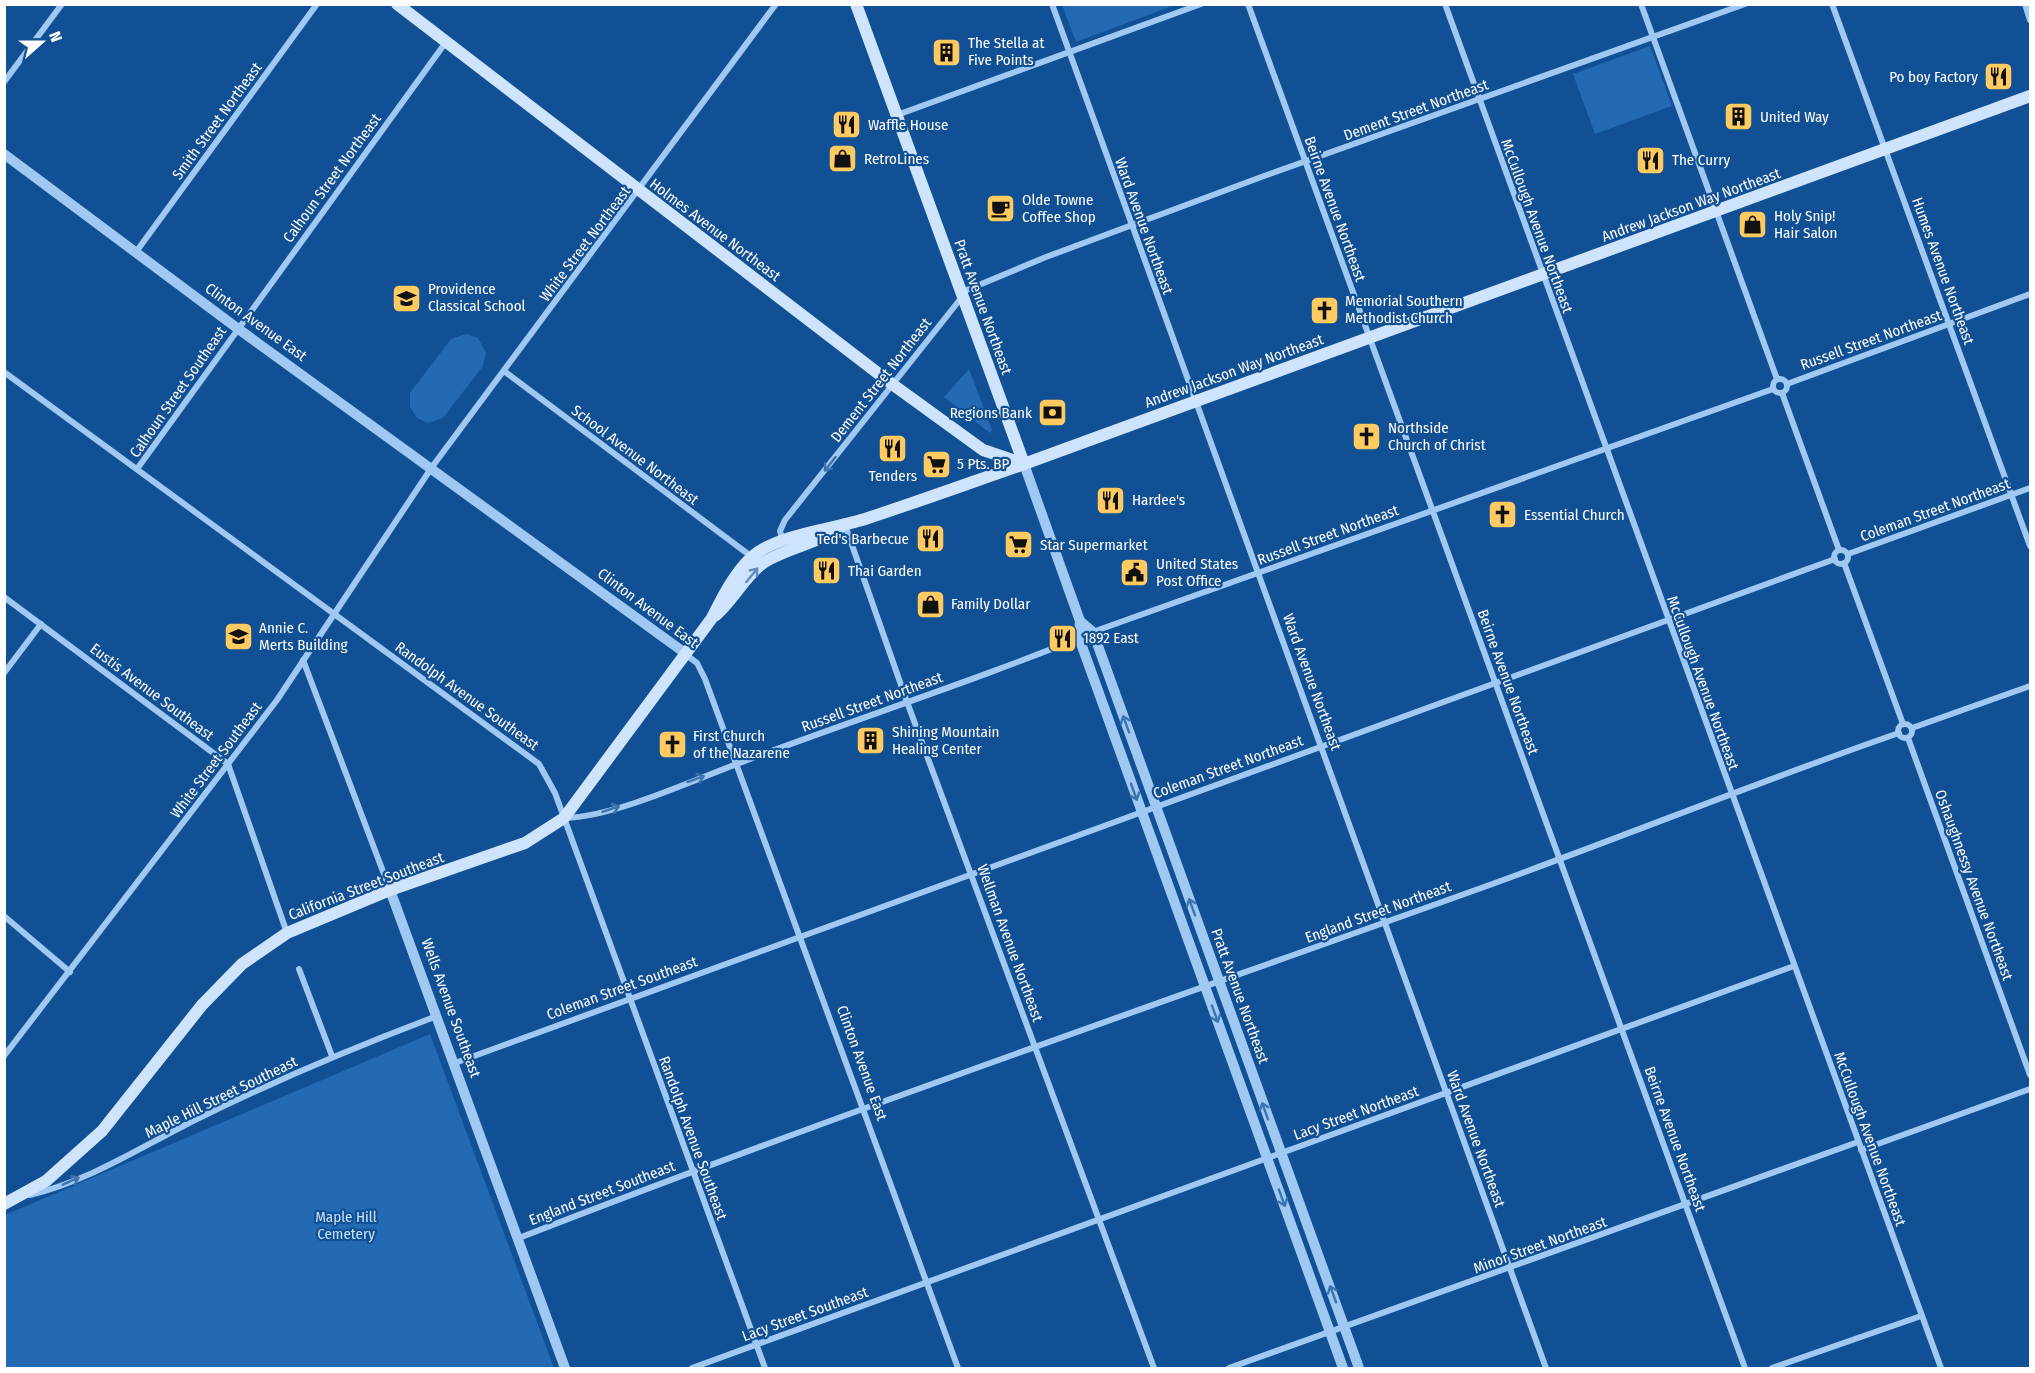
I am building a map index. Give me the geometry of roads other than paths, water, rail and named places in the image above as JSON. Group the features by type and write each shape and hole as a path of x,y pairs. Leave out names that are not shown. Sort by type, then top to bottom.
{"main road":[{"name":"Holmes Avenue Northeast","path":"397,4 892,384 983,450 1024,464"},
{"name":"Pratt Avenue Northeast","path":"856,4 1024,464"},
{"name":"Andrew Jackson Way Northeast","path":"752,557 783,542 819,530 845,525 1024,464 2031,96"},
{"path":"712,618 731,602 763,564 824,539 845,525"},
{"path":"685,653 712,618 725,593 752,557"},
{"name":"California Street Southeast","path":"10,1201 46,1181 95,1138 202,1005 242,964 287,933 390,890 525,843 564,818 685,653"}],"street":[{"path":"4,82 62,4"},
{"name":"Smith Street Northeast","path":"136,252 317,4"},
{"name":"White Street Northeast","path":"432,467 776,4"},
{"name":"Ward Avenue Northeast","path":"1052,4 1546,1368"},
{"path":"897,115 1201,4"},
{"name":"Beirne Avenue Northeast","path":"1248,4 1745,1368"},
{"name":"McCullough Avenue Northeast","path":"1444,4 1667,622 1941,1368"},
{"path":"1641,4 1777,379"},
{"name":"Dement Street Northeast","path":"783,542 780,531 785,520 962,295 1131,227 1305,162 1745,4"},
{"name":"Humes Avenue Northeast","path":"1832,4 2031,546"},
{"path":"2025,4 2031,20"},
{"name":"Calhoun Street Northeast","path":"237,328 446,42"},
{"name":"Clinton Avenue East","path":"4,154 237,328 432,467 697,663 737,764 958,1368"},
{"name":"Russell Street Northeast","path":"1787,384 2031,294"},
{"name":"Calhoun Street Southeast","path":"137,469 237,328"},
{"name":"School Avenue Northeast","path":"504,371 752,557"},
{"name":"Randolph Avenue Southeast","path":"4,372 540,764 555,793 765,1368"},
{"path":"1777,379 1784,379 1787,384 1782,393 1773,388 1773,383 1777,379"},
{"name":"Russell Street Northeast","path":"564,818 594,815 656,794 1093,632 1773,388"},
{"path":"1782,393 1839,550"},
{"name":"Pratt Avenue Northeast","path":"1024,464 1080,621"},
{"name":"White Street Southeast","path":"4,1056 228,764 303,660 432,467"},
{"name":"Coleman Street Northeast","path":"1848,554 2031,488"},
{"name":"Wellman Avenue Northeast","path":"845,525 907,702 972,872 1154,1368"},
{"path":"1839,550 1848,554 1844,563 1903,724 1912,728 2031,686"},
{"path":"1839,550 1835,553 1835,559 1838,563 1844,563"},
{"name":"Coleman Street Northeast","path":"799,937 1835,559"},
{"name":"Eustis Avenue Southeast","path":"4,597 228,764"},
{"path":"1080,621 1093,632"},
{"path":"1079,638 1080,621"},
{"path":"4,673 41,624"},
{"name":"Pratt Avenue Northeast","path":"1093,632 1359,1368"},
{"name":"Pratt Avenue Northeast","path":"1079,638 1343,1368"},
{"name":"Wells Avenue Southeast","path":"303,660 438,1016 565,1368"},
{"path":"1903,724 1898,727 1902,737 1908,738 1912,734 1912,728"},
{"name":"England Street Northeast","path":"863,1109 1219,982 1899,733"},
{"name":"Oshaughnessy Avenue Northeast","path":"1908,738 2031,1075"},
{"path":"228,764 287,933"},
{"path":"4,916 70,972"},
{"name":"Coleman Street Southeast","path":"455,1063 799,937"},
{"name":"Lacy Street Northeast","path":"927,1282 1794,966"},
{"path":"299,969 332,1056"},
{"name":"Maple Hill Street Southeast","path":"10,1201 55,1189 156,1143 193,1121 332,1056 438,1016"},
{"path":"1861,1150 2031,1089"},
{"name":"England Street Southeast","path":"519,1238 692,1171 863,1109"},
{"name":"Minor Street Northeast","path":"1229,1368 1858,1142"},
{"name":"Lacy Street Southeast","path":"692,1368 927,1282"},
{"path":"1772,1368 1922,1316"}],"place":[{"name":"The Stella at Five Points","path":"947,52"},
{"name":"Po boy Factory","path":"1999,77"},
{"name":"United Way","path":"1739,117"},
{"name":"Waffle House","path":"847,125"},
{"name":"RetroLines","path":"843,159"},
{"name":"The Curry","path":"1651,160"},
{"name":"Olde Towne Coffee Shop","path":"1001,209"},
{"name":"Holy Snip! Hair Salon","path":"1753,225"},
{"name":"Providence Classical School","path":"407,298"},
{"name":"Memorial Southern Methodist Church","path":"1324,310"},
{"name":"Regions Bank","path":"1053,413"},
{"name":"Northside Church of Christ","path":"1367,437"},
{"name":"Tenders","path":"893,449"},
{"name":"5 Pts. BP","path":"936,464"},
{"name":"Hardee's","path":"1111,500"},
{"name":"Essential Church","path":"1503,515"},
{"name":"Ted's Barbecue","path":"930,539"},
{"name":"Star Supermarket","path":"1019,545"},
{"name":"Thai Garden","path":"827,571"},
{"name":"United States Post Office","path":"1135,573"},
{"name":"Family Dollar","path":"930,604"},
{"name":"Annie C. Merts Building","path":"238,637"},
{"name":"1892 East","path":"1062,638"},
{"name":"Shining Mountain Healing Center","path":"871,741"},
{"name":"First Church of the Nazarene","path":"672,745"}],"park label":[{"name":"Maple Hill Cemetery","path":"346,1226"}]}
